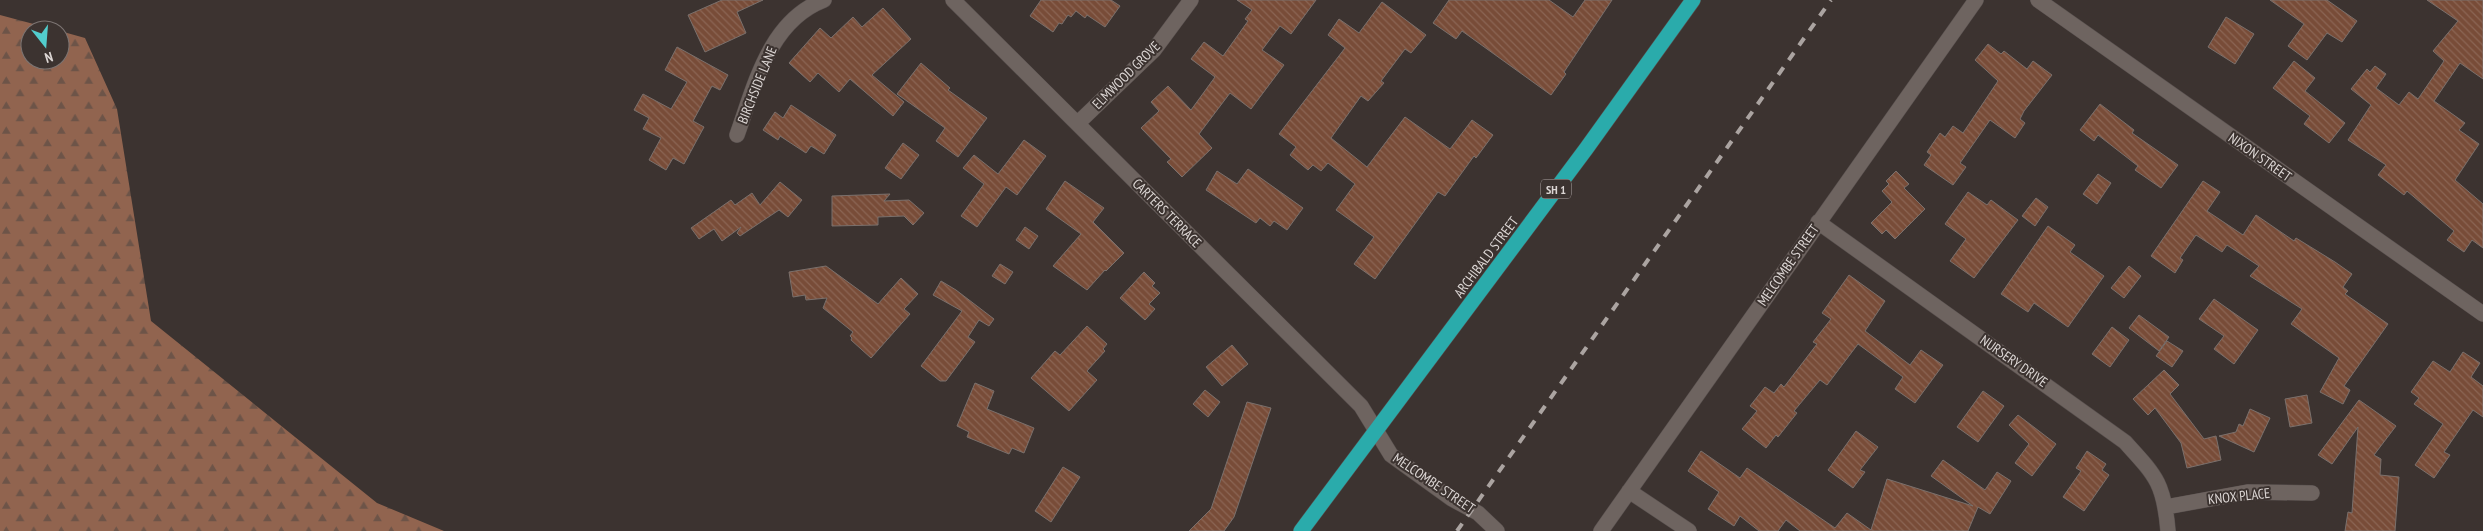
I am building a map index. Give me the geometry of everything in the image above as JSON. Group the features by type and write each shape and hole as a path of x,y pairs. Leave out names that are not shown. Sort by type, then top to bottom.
{"highway":[{"name":"ARCHIBALD STREET","path":"1301,531 1694,0"}],"street":[{"name":"BIRCHSIDE LANE","path":"737,135 769,50 794,19 824,0"},
{"name":"CARTERS TERRACE","path":"952,0 1361,406 1376,431"},
{"name":"ELMWOOD GROVE","path":"1078,123 1154,50 1191,0"},
{"name":"MELCOMBE STREET","path":"1601,531 1976,0"},
{"name":"NIXON STREET","path":"2038,0 2483,314"},
{"name":"NURSERY DRIVE","path":"1818,222 2125,442 2156,476 2166,507 2168,531"},
{"name":"MELCOMBE STREET","path":"1376,431 1390,455 1452,499 1478,513 1497,531"},
{"path":"1629,491 1688,531"},
{"name":"KNOX PLACE","path":"2166,507 2248,492 2312,493"}],"green space":[{"path":"0,15 20,20 20,70 70,70 70,34 85,38 117,109 151,321 377,503 444,531 0,531"}],"building":[{"path":"722,0 763,0 737,12 746,33 705,52 688,15"},
{"path":"1041,0 1111,0 1120,6 1105,27 1087,15 1085,18 1076,11 1071,17 1068,15 1062,24 1059,23 1053,32 1030,16"},
{"path":"1237,0 1316,0 1291,34 1280,26 1262,50 1284,65 1251,109 1230,93 1199,134 1212,148 1182,177 1167,162 1171,159 1141,128 1159,111 1151,102 1168,86 1191,110 1215,77 1191,59 1204,42 1223,56 1248,21 1245,19 1252,10"},
{"path":"1449,0 1549,0 1573,17 1585,0 1612,0 1551,95 1462,31 1456,39 1433,23"},
{"path":"2270,0 2327,0 2357,21 2342,42 2327,33 2307,60 2288,46 2304,24"},
{"path":"2427,0 2483,0 2483,79 2460,63 2434,101 2465,123 2459,130 2479,144 2455,180 2483,204 2483,248 2472,240 2464,252 2447,240 2454,231 2407,191 2404,195 2378,175 2386,165 2348,140 2371,105 2351,89 2367,69 2370,72 2375,66 2386,74 2376,88 2399,105 2409,92 2418,99 2444,61 2433,51 2458,21"},
{"path":"1382,2 1426,35 1411,53 1405,49 1381,81 1384,83 1368,101 1361,96 1331,138 1367,167 1405,117 1450,149 1472,120 1493,135 1476,158 1474,156 1445,196 1438,192 1375,279 1354,264 1374,237 1336,210 1355,184 1328,163 1321,171 1313,165 1308,170 1290,155 1296,147 1279,134 1345,48 1328,35 1339,19 1359,33"},
{"path":"883,8 911,39 872,75 904,102 893,116 850,79 839,92 818,73 810,82 789,63 820,28 831,38 853,17 862,27"},
{"path":"2226,17 2254,34 2235,64 2208,47"},
{"path":"1988,44 2001,54 2004,51 2027,69 2033,61 2052,75 2024,111 2020,119 2025,123 2015,138 1990,120 1960,163 1966,167 1953,185 1924,165 1931,155 1927,152 1940,133 1945,137 1953,126 1963,133 1998,81 1975,60"},
{"path":"677,47 728,75 720,90 712,86 693,121 704,127 684,164 673,158 666,170 649,160 661,138 643,129 649,118 634,110 643,94 671,109 687,82 665,70"},
{"path":"2294,61 2315,78 2305,91 2345,123 2329,143 2304,124 2310,116 2273,88"},
{"path":"921,63 950,88 948,90 987,118 958,157 936,141 945,128 897,94"},
{"path":"2100,104 2134,130 2132,133 2178,165 2161,188 2135,170 2138,166 2098,135 2094,141 2080,130"},
{"path":"791,105 836,135 824,154 811,146 806,153 780,136 778,140 763,130 775,112 783,118"},
{"path":"1024,140 1046,156 1017,195 1006,187 977,227 961,216 984,184 963,168 974,155 998,174"},
{"path":"903,143 919,155 901,179 885,168"},
{"path":"1248,169 1303,208 1287,230 1274,221 1270,226 1260,218 1256,223 1206,190 1217,171 1237,184"},
{"path":"1896,171 1909,184 1904,188 1925,209 1895,239 1886,230 1882,234 1871,223 1892,202 1882,191 1889,184 1886,181"},
{"path":"2098,174 2111,183 2097,204 2083,194"},
{"path":"1065,181 1104,208 1093,222 1124,253 1087,290 1053,266 1081,234 1046,209"},
{"path":"2203,181 2220,192 2207,211 2243,235 2256,215 2294,241 2296,238 2335,262 2352,274 2343,287 2348,291 2345,294 2388,324 2344,386 2350,390 2343,404 2320,392 2339,358 2291,324 2302,309 2250,276 2259,266 2227,245 2222,252 2196,235 2180,258 2183,260 2175,273 2151,256"},
{"path":"780,182 802,200 788,217 779,210 740,236 737,233 741,227 722,241 714,229 699,239 691,228 731,200 735,205 752,193 760,205"},
{"path":"1968,192 1987,205 1991,200 2018,220 1974,278 1950,261 1966,239 1945,224"},
{"path":"890,194 884,201 909,200 924,213 913,225 904,216 878,217 878,225 832,226 832,196"},
{"path":"2036,198 2048,207 2035,226 2022,216"},
{"path":"2048,226 2075,245 2070,252 2104,276 2068,327 2034,303 2028,312 2001,294"},
{"path":"1025,227 1038,236 1029,249 1016,240"},
{"path":"1000,264 1013,272 1005,284 992,276"},
{"path":"826,266 878,304 901,278 918,294 904,309 910,314 871,358 851,340 850,336 853,332 823,308 827,298 806,300 805,295 793,297 789,272"},
{"path":"2129,266 2141,276 2124,298 2111,288"},
{"path":"1144,272 1155,283 1152,286 1160,293 1149,304 1155,309 1145,320 1120,298"},
{"path":"1849,275 1885,301 1865,331 1910,365 1921,350 1943,365 1915,403 1895,389 1903,377 1858,344 1827,385 1820,380 1794,411 1797,413 1778,437 1776,435 1766,448 1742,429 1757,411 1750,406 1765,387 1774,393 1781,384 1784,387 1817,344 1813,342 1831,319 1822,313"},
{"path":"941,281 994,319 989,326 979,320 968,337 975,342 946,381 940,381 921,366 962,311 933,295"},
{"path":"2214,299 2258,330 2234,364 2214,349 2224,336 2199,319"},
{"path":"2139,315 2169,337 2159,351 2129,328"},
{"path":"1087,326 1107,344 1103,349 1105,351 1087,371 1097,380 1069,411 1031,378 1055,351 1060,355"},
{"path":"2112,327 2129,340 2110,367 2092,354"},
{"path":"2167,341 2183,351 2172,367 2156,356"},
{"path":"1232,345 1248,364 1222,386 1206,367"},
{"path":"2463,352 2480,363 2471,377 2483,386 2483,417 2473,410 2444,452 2450,455 2434,478 2415,465 2443,424 2414,404 2419,398 2411,392 2433,361 2450,372"},
{"path":"2164,370 2179,385 2170,394 2204,439 2216,436 2221,460 2187,468 2181,443 2155,408 2148,415 2133,399"},
{"path":"975,383 994,391 987,409 1034,428 1024,453 1012,448 1009,454 967,437 969,432 957,426"},
{"path":"1205,390 1220,402 1208,417 1193,404"},
{"path":"1983,391 2004,406 1978,442 1957,427"},
{"path":"2307,395 2312,423 2290,427 2285,399"},
{"path":"2359,400 2396,426 2374,455 2381,459 2380,475 2399,477 2395,531 2345,531 2348,512 2352,513 2358,427 2332,464 2318,455"},
{"path":"1247,402 1271,408 1234,517 1224,531 1189,531 1211,509"},
{"path":"2250,409 2270,418 2254,452 2219,436 2236,432 2239,424 2243,426"},
{"path":"2018,415 2056,444 2032,476 2015,463 2029,444 2009,425"},
{"path":"1856,431 1878,447 1860,470 1865,472 1853,488 1828,470"},
{"path":"1701,451 1740,478 1747,468 1835,528 1847,513 1871,530 1887,479 1973,506 1931,476 1943,460 1985,490 1997,472 2011,481 1990,514 1978,507 1968,531 1800,531 1786,520 1778,531 1759,531 1740,516 1734,526 1708,509 1719,492 1688,471"},
{"path":"2087,451 2106,464 2102,470 2109,475 2084,511 2063,497 2081,471 2076,468"},
{"path":"1063,467 1080,477 1051,522 1035,511"}],"railway":[{"path":"1457,531 1831,0"}]}
